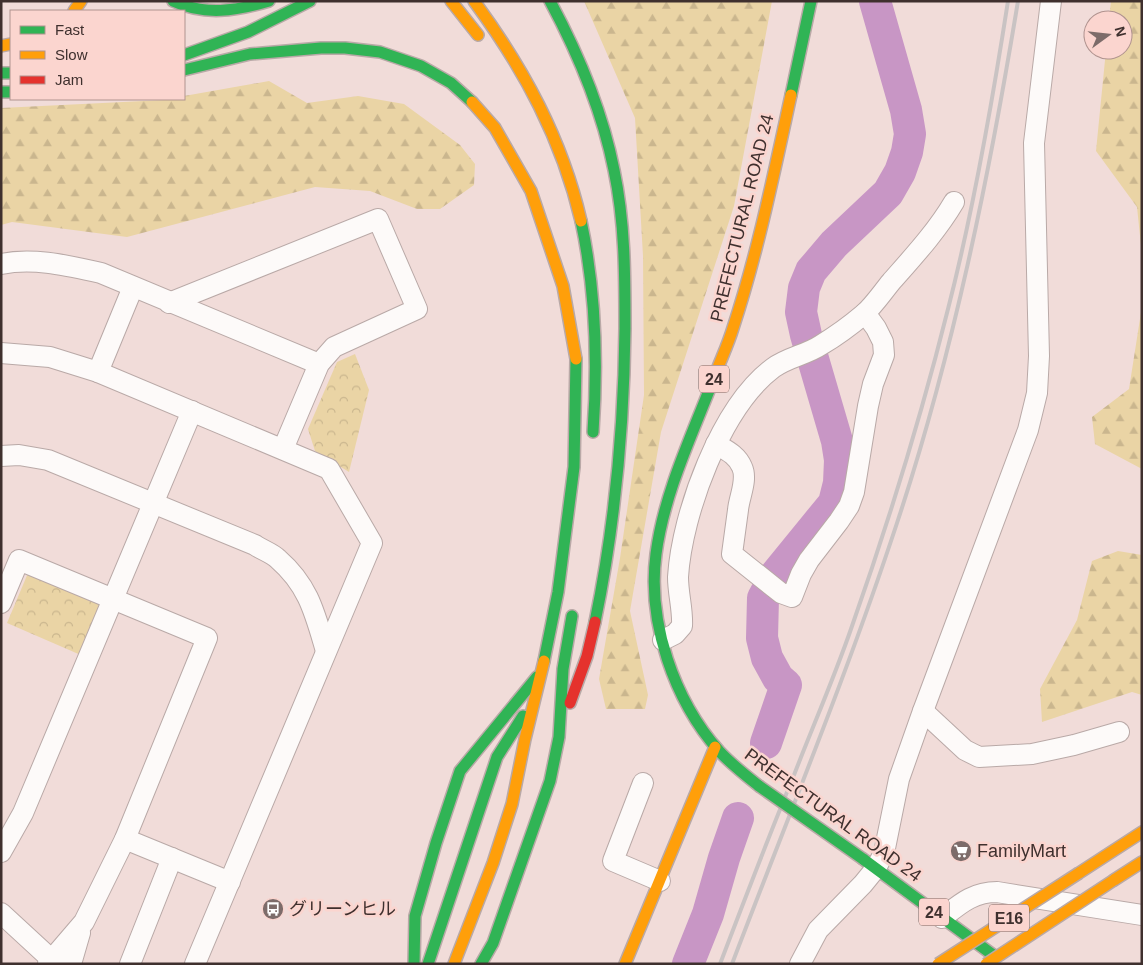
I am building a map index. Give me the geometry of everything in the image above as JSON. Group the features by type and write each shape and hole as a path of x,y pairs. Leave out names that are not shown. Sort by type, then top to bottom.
{"main road":[{"path":"173,1 191,9 207,11 228,11 247,8 269,1"},
{"path":"185,45 243,22 282,1"},
{"path":"185,55 249,32 310,1"},
{"path":"451,1 484,43"},
{"path":"474,1 504,43 528,82 547,122 572,189 586,244 595,320 596,360 593,443"},
{"path":"481,964 493,943 550,781 559,737 589,650 610,536 622,439 626,277 622,214 608,144 591,86 580,58 550,1"},
{"name":"PREFECTURAL ROAD 24","path":"811,1 771,187 748,278 735,321 660,530 655,566 656,605 663,640 671,669 684,700 715,747 741,772 1005,964"},
{"path":"185,70 250,54 321,48 345,48 380,52 400,58 421,66 451,83 476,105 495,128 531,191 563,286 576,353"},
{"path":"454,964 490,871 512,804 558,592 574,467 576,294"},
{"path":"557,794 563,669 574,604"},
{"path":"414,963 415,916 436,843 460,771 542,671"},
{"path":"428,964 497,757 536,696"},
{"path":"478,768 491,732"},
{"path":"542,767 559,737"},
{"path":"505,784 525,739"},
{"path":"626,964 715,747"},
{"name":"E16","path":"938,964 1142,832"},
{"name":"E16","path":"986,964 1142,862"},
{"path":"414,963 425,928"},
{"path":"440,964 449,936"}],"street":[{"path":"800,964 818,930 864,884 869,864 884,853 899,779 1028,430 1036,394 1039,356 1034,143 1051,1"},
{"path":"663,640 675,634 682,626 678,579 681,548 700,482 716,444 730,419 749,393 772,369 782,362 811,350 865,313 928,238 954,202"},
{"path":"169,302 378,219 417,309 334,347 319,364 283,450"},
{"path":"1,264 17,261 63,265 101,273 319,364"},
{"path":"98,372 133,287"},
{"path":"716,444 733,454 743,467 744,473 732,554 782,593 792,597 809,560 844,513 854,492 868,406 873,384 884,355 883,342 865,313"},
{"path":"1,353 50,357 98,372 329,469 372,543 195,964"},
{"path":"1,852 23,813 192,412"},
{"path":"1,456 19,455 48,460 255,546 277,558 298,580 313,606 326,651"},
{"path":"1,603 19,560 207,638 126,839 84,922 57,962 1,914"},
{"path":"923,711 965,750 979,757 1032,754 1074,745 1119,732"},
{"path":"643,783 613,861 660,881"},
{"path":"126,839 230,882"},
{"path":"130,964 172,858"},
{"path":"942,918 968,898 985,892 1142,914"}],"green space":[{"path":"584,1 772,1 734,206 661,432 630,611 648,695 645,709 606,709 599,679 620,558 644,395 643,256 635,118"},
{"path":"1111,1 1142,1 1142,255 1137,207 1096,151 1105,60 1133,60 1133,10 1110,10"},
{"path":"269,81 307,103 358,96 404,104 460,145 475,164 474,185 440,209 417,209 370,191 315,187 127,237 12,222 1,225 1,108 185,100 185,96"},
{"path":"1142,306 1142,469 1095,444 1092,417 1129,389"},
{"path":"355,354 369,390 349,472 315,451 308,429 337,362"},
{"path":"1118,551 1142,555 1142,695 1132,692 1042,722 1040,689 1077,620 1092,561"},
{"path":"28,573 104,605 83,656 7,623"}],"waterway":[{"path":"766,743 786,685 778,678 767,658 762,638 763,598 776,574 834,503 839,483 840,460 837,441 801,312 804,288 811,271 834,244 888,193 900,172 907,152 910,134 906,110 875,1"},
{"path":"688,964 708,914 738,818"}],"railway":[{"path":"720,964 765,846 831,684 878,550 927,390 966,233 989,117 1008,1"},
{"path":"732,964 858,634 917,459 968,265 995,133 1018,1"}],"traffic: fast":[{"path":"173,1 185,6 209,10 233,9 269,1"},
{"path":"185,55 248,32 310,1"},
{"path":"550,1 580,62 603,126 618,190 622,229 625,328 623,402 613,512 595,622"},
{"path":"791,95 811,1"},
{"path":"185,70 250,54 321,48 345,48 380,52 421,66 451,83 472,102"},
{"path":"1,73 10,73"},
{"path":"1,92 10,92"},
{"path":"581,221 593,300 595,352 593,432"},
{"path":"544,661 558,592 574,467 576,359"},
{"path":"714,378 680,464 665,509 656,554 654,580 656,606 660,633 667,659 689,708 703,731 719,751 759,786"},
{"path":"481,964 493,943 550,781 559,737 563,669 572,616"},
{"path":"414,964 415,916 436,843 460,771 537,677"},
{"path":"428,964 497,757 523,716"},
{"path":"759,786 863,859"},
{"path":"863,859 993,955"}],"traffic: slow":[{"path":"75,10 81,1"},
{"path":"451,1 478,35"},
{"path":"474,1 509,53 539,106 563,162 581,221"},
{"path":"1,46 10,44"},
{"path":"714,378 731,334 750,270 791,95"},
{"path":"472,102 495,128 531,191 563,286 576,359"},
{"path":"454,964 493,863 512,804 525,739 544,661"},
{"path":"625,964 715,747"},
{"path":"1079,873 1142,832"},
{"path":"1114,880 1142,862"},
{"path":"938,964 1079,873"},
{"path":"986,964 1114,880"}],"traffic: jam":[{"path":"570,703 587,656 595,622"}],"place":[{"name":"FamilyMart","path":"961,851"},
{"name":"グリーンヒル","path":"273,909"}]}
